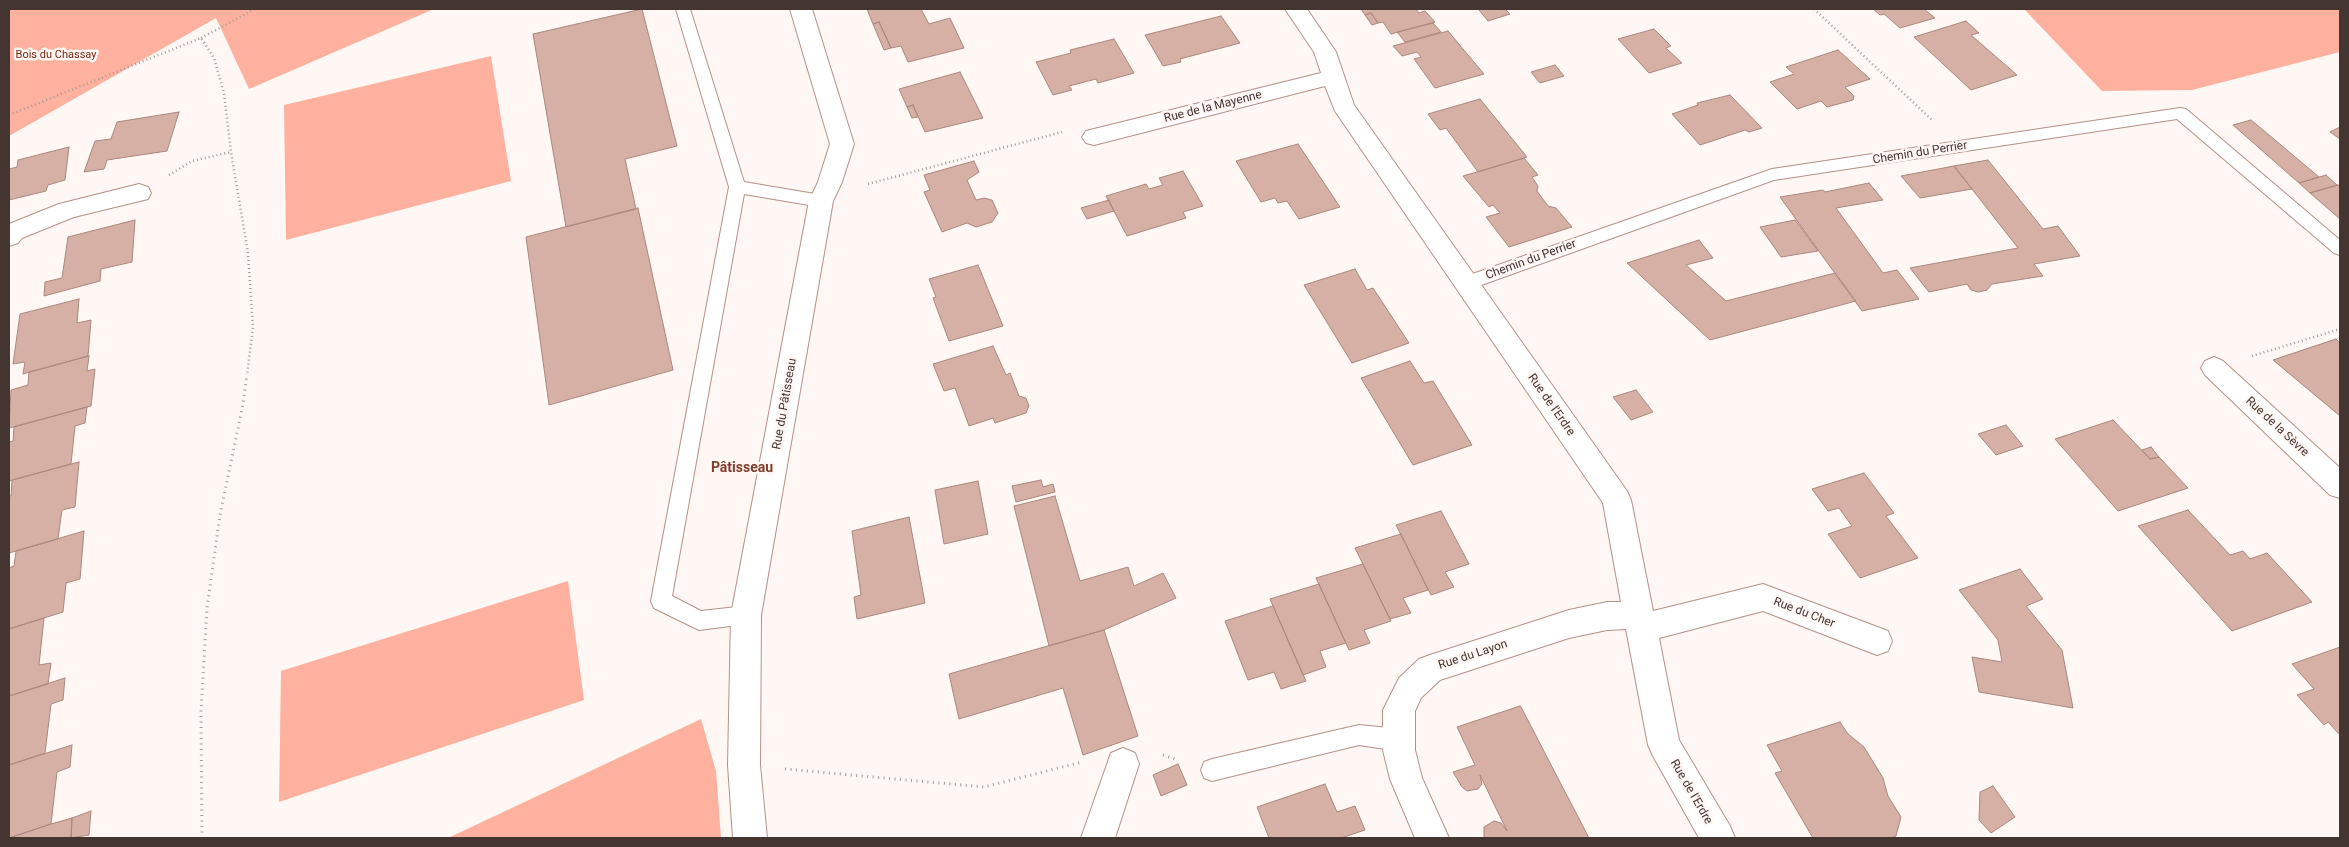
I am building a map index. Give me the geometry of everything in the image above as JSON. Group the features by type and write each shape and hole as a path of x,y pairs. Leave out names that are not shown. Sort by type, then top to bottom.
{"street":[{"name":"Rue du Pâtisseau","path":"750,838 744,765 746,615 826,192 842,144 801,9"},
{"name":"Rue de l'Erdre","path":"1296,9 1325,52 1343,106 1617,500 1664,746 1718,838"},
{"name":"Rue de la Mayenne","path":"1094,137 1333,77"},
{"path":"9,237 12,232 68,210 138,193"},
{"name":"Rue de la Sèvre","path":"2214,368 2340,486"},
{"name":"Rue du Cher","path":"1640,622 1763,597 1877,641"},
{"name":"Rue du Layon","path":"1432,838 1406,780 1399,740 1400,710 1410,688 1430,669 1568,624 1607,616 1640,622"},
{"path":"1098,838 1123,764"}],"lane":[{"path":"683,9 737,187 661,601 700,621 746,615"},
{"name":"Chemin du Perrier","path":"1467,283 1772,175 2180,113 2340,249"},
{"path":"737,187 826,192"},
{"path":"1212,770 1359,735 1399,740"}],"path":[{"path":"9,115 201,38 255,9"},
{"path":"1814,9 1959,147"},
{"path":"201,38 214,58 224,93 231,152 248,253 253,327 243,404 220,515 207,608 201,712 202,838"},
{"path":"826,192 860,186 1058,132 1094,137"},
{"path":"138,193 192,161 231,152"},
{"path":"2214,368 2340,329"},
{"path":"1154,754 1162,754 1212,770"},
{"path":"744,765 984,787 1089,761"}],"green space":[{"name":"Bois du Chassay","path":"9,9 434,9 249,89 216,18 9,136"},
{"path":"2024,9 2340,9 2340,52 2192,90 2102,91"},
{"path":"491,56 511,181 286,240 284,105"},
{"path":"568,581 584,700 279,802 281,671"},
{"path":"701,719 716,771 721,838 448,838"}],"building":[{"path":"642,9 677,146 625,159 636,209 566,227 533,34"},
{"path":"867,9 921,9 929,24 950,18 964,48 908,62 901,46 891,48 879,22 873,24"},
{"path":"1361,9 1416,9 1419,13 1425,11 1435,22 1391,34 1383,22 1378,23 1371,13 1365,15"},
{"path":"1505,9 1510,14 1488,21 1479,10"},
{"path":"1873,9 1924,9 1935,18 1900,28 1884,14 1880,15"},
{"path":"1371,13 1378,23 1372,25 1365,15"},
{"path":"1221,16 1240,43 1180,59 1181,62 1163,66 1145,35"},
{"path":"1966,21 1979,33 1971,35 2017,75 1971,90 1914,37"},
{"path":"879,22 891,48 884,50 873,24"},
{"path":"1433,23 1441,32 1405,42 1397,32"},
{"path":"1654,29 1671,46 1666,48 1682,63 1649,73 1618,39"},
{"path":"1448,31 1484,74 1435,88 1414,59 1421,57 1417,52 1402,56 1393,46"},
{"path":"1114,39 1134,73 1098,83 1096,79 1069,86 1072,90 1053,95 1036,62 1071,53 1070,50"},
{"path":"1838,50 1870,79 1845,87 1854,96 1853,100 1827,107 1821,101 1797,109 1770,82 1794,74 1786,67"},
{"path":"1555,65 1564,76 1540,83 1531,72"},
{"path":"960,72 983,118 925,132 913,105 907,107 899,89"},
{"path":"1730,95 1762,128 1749,132 1745,130 1700,145 1672,114 1698,105 1697,103"},
{"path":"1480,99 1527,157 1478,172 1446,128 1440,130 1428,114"},
{"path":"913,105 918,117 912,118 907,107"},
{"path":"179,112 167,151 107,160 104,169 84,172 95,141 111,139 117,122"},
{"path":"2251,120 2319,177 2299,183 2233,125"},
{"path":"2340,127 2340,139 2330,132"},
{"path":"1298,144 1340,207 1299,219 1287,201 1278,203 1275,198 1261,202 1236,161"},
{"path":"69,147 65,180 48,185 46,191 9,200 9,169 17,167 18,160"},
{"path":"1524,158 1538,175 1532,177 1538,186 1537,191 1548,206 1556,208 1572,227 1509,247 1486,217 1500,213 1493,205 1489,207 1463,176"},
{"path":"1988,160 2043,229 2058,226 2080,256 2034,264 2043,276 1992,284 1987,290 1978,292 1971,290 1967,284 1929,292 1910,268 2018,248 1954,166"},
{"path":"974,161 979,172 967,180 976,200 984,198 992,200 998,213 992,222 976,227 967,223 942,232 924,192 930,190 924,175"},
{"path":"1954,166 1972,189 1920,198 1901,176"},
{"path":"1183,171 1203,206 1183,212 1186,218 1127,236 1106,196 1146,184 1149,189 1163,185 1159,178"},
{"path":"2326,175 2337,185 2310,193 2299,183"},
{"path":"1869,183 1883,200 1836,208 1883,273 1897,270 1919,299 1862,311 1780,197 1823,190 1825,192"},
{"path":"2340,186 2340,219 2310,193"},
{"path":"1109,200 1114,211 1087,219 1081,208"},
{"path":"638,208 673,370 549,405 526,237"},
{"path":"135,220 132,262 101,269 100,281 44,296 45,282 62,278 68,237"},
{"path":"1795,220 1818,251 1781,257 1760,227"},
{"path":"1699,240 1713,258 1686,265 1726,301 1835,273 1856,301 1710,340 1627,263"},
{"path":"978,265 1003,326 949,341 933,298 936,297 929,279"},
{"path":"1355,269 1367,290 1373,288 1409,343 1352,363 1304,285"},
{"path":"79,299 77,323 91,320 88,356 23,374 25,362 13,364 20,314"},
{"path":"2336,339 2340,343 2340,416 2273,360"},
{"path":"993,346 1006,375 1010,373 1019,396 1026,398 1029,406 1026,413 995,423 993,418 969,426 955,388 944,391 933,364"},
{"path":"89,356 87,371 95,369 91,406 9,428 11,390 28,385 29,372"},
{"path":"1410,361 1424,383 1433,381 1472,445 1413,465 1361,378"},
{"path":"1636,390 1653,412 1631,420 1613,397"},
{"path":"87,407 85,423 75,426 71,464 9,481 9,442 13,441 14,427"},
{"path":"2113,420 2150,459 2159,457 2188,488 2118,511 2055,439"},
{"path":"2006,425 2023,446 1996,455 1978,434"},
{"path":"2151,447 2159,457 2150,459 2142,450"},
{"path":"79,462 75,507 62,510 58,539 9,553 9,496 11,496 12,480"},
{"path":"1864,473 1894,513 1886,516 1918,558 1860,578 1828,534 1852,526 1839,508 1828,511 1812,489"},
{"path":"1041,480 1043,487 1053,484 1055,492 1016,502 1012,486"},
{"path":"978,481 988,534 944,544 935,490"},
{"path":"1055,496 1080,581 1128,567 1134,586 1163,573 1176,598 1104,630 1049,646 1014,506"},
{"path":"2188,510 2230,555 2243,551 2250,559 2267,553 2312,602 2232,631 2138,526"},
{"path":"1441,511 1469,564 1445,572 1454,587 1431,595 1396,525"},
{"path":"909,517 925,603 857,619 854,597 861,595 852,531"},
{"path":"84,531 80,579 66,583 63,612 9,629 9,568 14,566 16,551"},
{"path":"1401,534 1428,590 1403,598 1411,613 1390,619 1355,548"},
{"path":"1363,564 1391,621 1364,630 1370,643 1349,650 1316,578"},
{"path":"2020,569 2043,599 2026,606 2062,650 2073,708 1979,692 1972,657 2002,662 1998,640 1959,590"},
{"path":"1319,584 1346,643 1320,651 1326,667 1303,675 1270,599"},
{"path":"1273,606 1306,681 1281,689 1274,672 1248,680 1225,621"},
{"path":"44,618 39,665 51,663 48,684 9,696 9,629"},
{"path":"1104,630 1138,736 1083,755 1063,688 959,719 949,674"},
{"path":"2340,647 2340,735 2328,722 2324,725 2297,695 2314,689 2292,664"},
{"path":"65,678 63,700 51,704 45,753 9,765 9,696"},
{"path":"1520,706 1589,838 1484,838 1484,827 1494,821 1501,823 1507,831 1480,775 1482,784 1478,789 1467,791 1462,787 1453,772 1475,765 1457,727"},
{"path":"1840,722 1848,734 1864,747 1883,778 1888,796 1901,817 1896,836 1890,838 1813,838 1775,773 1782,771 1767,745"},
{"path":"72,745 70,767 57,772 51,824 9,838 9,765"},
{"path":"1178,764 1187,785 1161,796 1153,775"},
{"path":"1325,784 1337,812 1355,806 1365,830 1341,838 1269,838 1257,807"},
{"path":"1993,786 2015,817 1991,833 1979,820 1980,792"},
{"path":"91,811 89,835 71,838 72,818"},
{"path":"72,818 71,838 9,838 51,824"}],"district":[{"name":"Pâtisseau","path":"742,468"}]}
